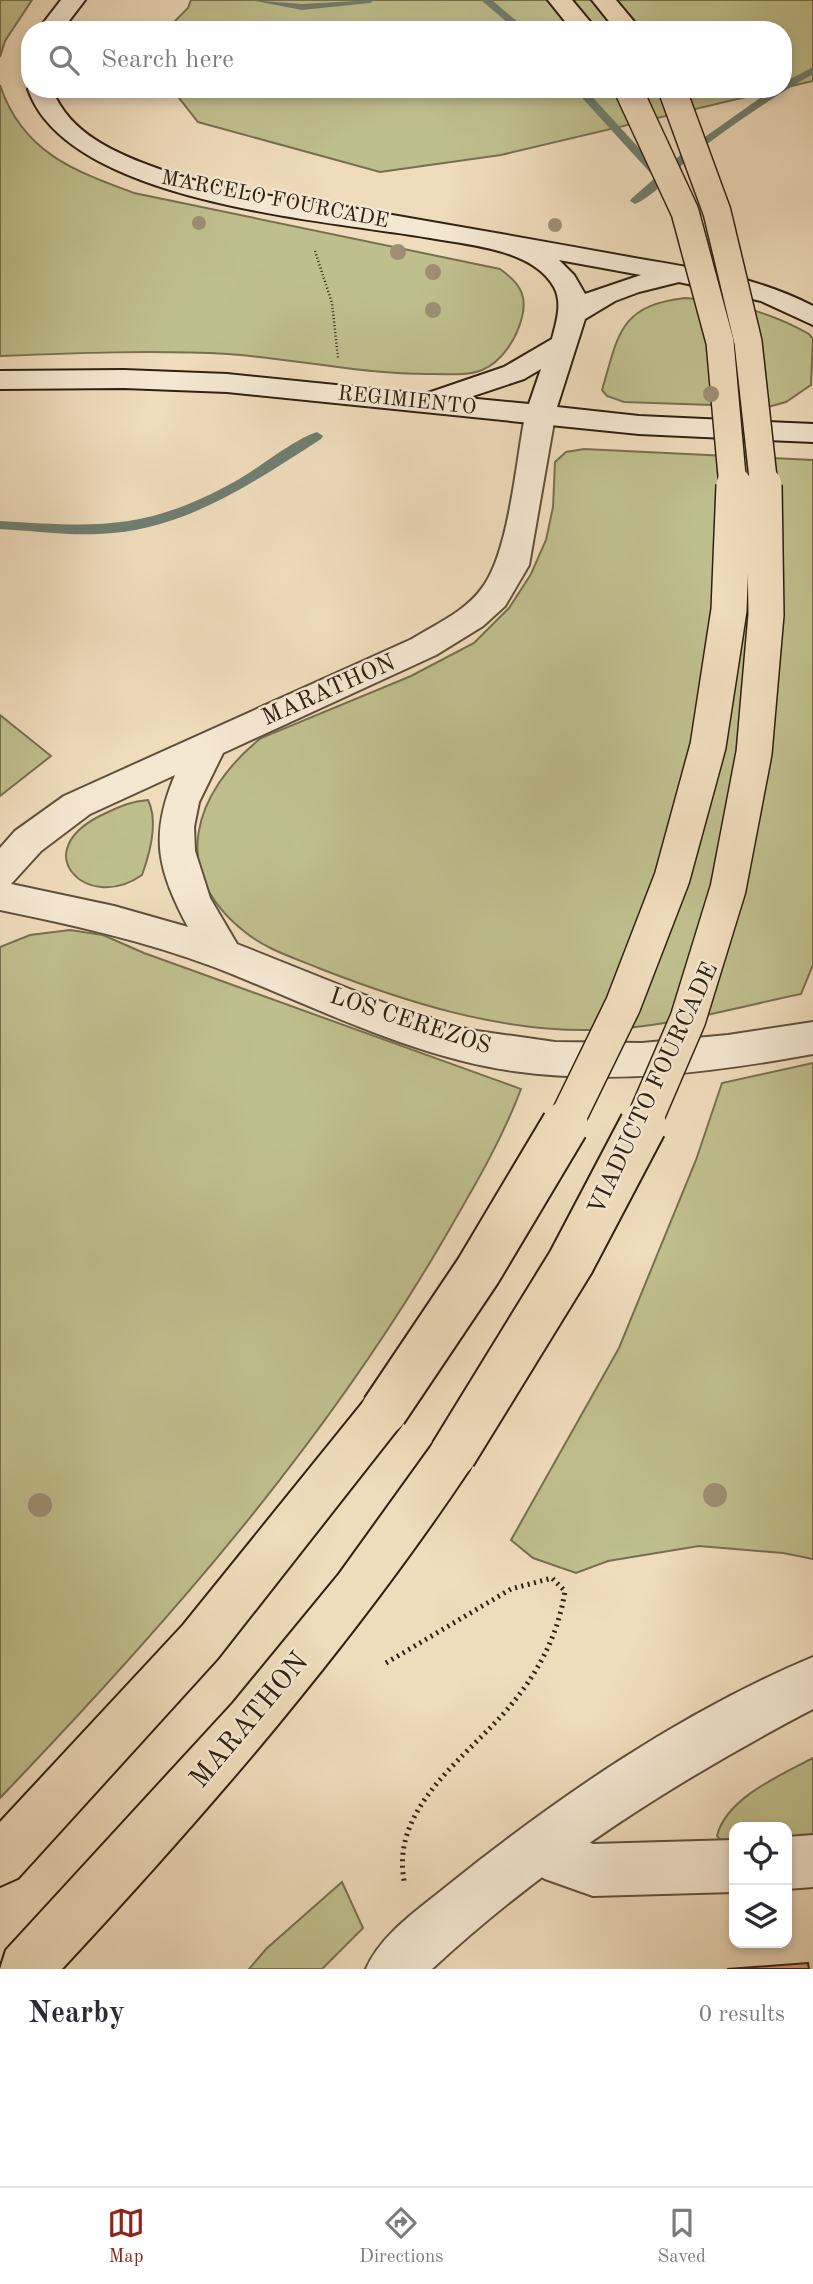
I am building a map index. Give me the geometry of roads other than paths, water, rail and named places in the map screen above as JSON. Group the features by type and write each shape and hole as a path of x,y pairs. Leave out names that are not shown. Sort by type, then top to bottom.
{"main road":[{"path":"57,21 73,0"},
{"path":"560,0 578,21"},
{"path":"604,0 622,21"},
{"name":"MARCELO FOURCADE","path":"44,98 54,118 74,136 123,164 159,177 265,202 694,276 752,289 811,317"},
{"path":"0,1860 200,1642 384,1411 513,1215 565,1123 646,952 700,796 732,656 744,529 745,471 734,363 711,266 696,221 659,141 633,98"},
{"path":"678,98 701,135 740,216 795,390 805,447"},
{"name":"MARCELO FOURCADE","path":"500,243 522,250 556,272 573,298 572,315"},
{"path":"540,416 572,315 587,303 629,286 694,276"},
{"path":"422,402 514,373 563,344"},
{"name":"REGIMIENTO","path":"0,380 124,379 227,383 540,416 759,431 805,447"},
{"path":"759,431 795,390"},
{"name":"MARATHON","path":"0,873 28,841 77,805 424,647 471,618 493,598 513,565 540,416"},
{"name":"VIADUCTO FOURCADE","path":"453,1454 524,1344 584,1240 636,1141 715,957 743,872 781,716 792,643 797,543"},
{"path":"210,745 191,774 178,805 176,855 191,903 223,954"},
{"name":"LOS CEREZOS","path":"0,896 101,915 223,954 423,1031 512,1054 598,1061 622,1060 684,1056 813,1038"},
{"name":"MARATHON","path":"25,1969 234,1743 341,1614 453,1454"},
{"path":"393,1969 429,1935 539,1847 666,1762 813,1682"},
{"path":"539,1847 562,1861 593,1870 729,1866"},
{"path":"792,1863 813,1861"}],"waterway":[{"path":"255,0 302,7 370,0"},
{"path":"486,0 511,21"},
{"path":"792,82 813,70"},
{"path":"587,98 661,178"},
{"path":"661,178 689,153 767,98"},
{"path":"635,201 661,178"},
{"path":"0,525 113,529 168,518 220,495 317,436"}]}
